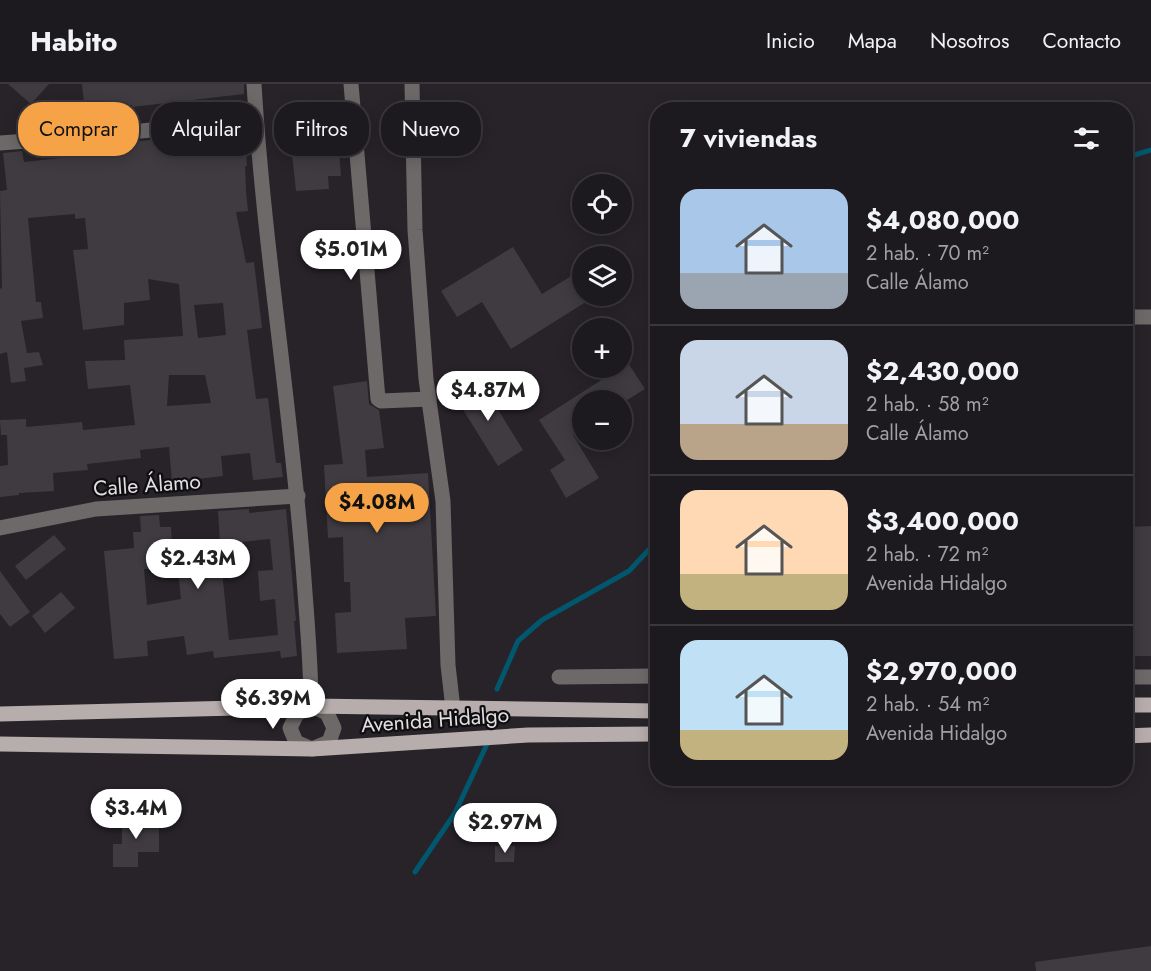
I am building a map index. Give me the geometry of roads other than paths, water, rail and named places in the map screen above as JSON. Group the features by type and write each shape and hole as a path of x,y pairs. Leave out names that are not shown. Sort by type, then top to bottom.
{"main road":[{"path":"1133,705 1151,705"},
{"name":"Avenida Hidalgo","path":"0,714 311,706 650,711"},
{"name":"Avenida Hidalgo","path":"0,744 312,749 528,735 650,734"},
{"path":"1133,736 1151,735"}],"street":[{"path":"254,84 255,102"},
{"path":"351,84 378,399 381,401 429,399"},
{"path":"412,84 415,230 429,399 443,501 448,665 453,709"},
{"path":"0,143 151,130"},
{"path":"259,156 265,226 298,496 311,674 311,706"},
{"path":"1133,317 1151,317"},
{"name":"Calle Álamo","path":"0,528 96,509 298,496"},
{"path":"559,677 650,676"},
{"path":"1133,677 1151,677"},
{"path":"311,706 327,713 334,728 329,742 312,749 296,742 290,728 297,714 311,706"}],"waterway":[{"path":"1133,156 1151,150"},
{"path":"497,689 518,641 542,620 629,571 650,548"},
{"path":"415,872 455,813 488,742"}]}
